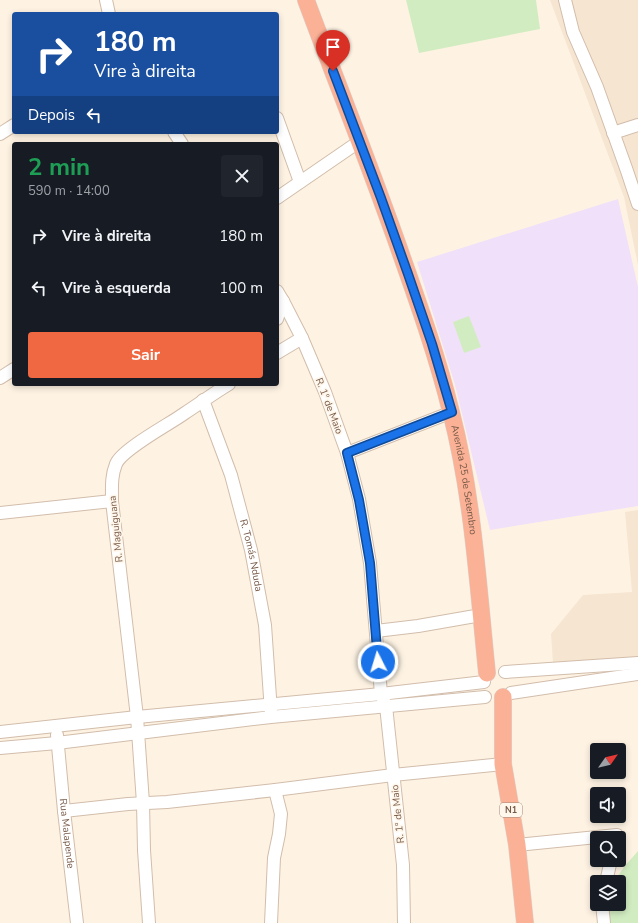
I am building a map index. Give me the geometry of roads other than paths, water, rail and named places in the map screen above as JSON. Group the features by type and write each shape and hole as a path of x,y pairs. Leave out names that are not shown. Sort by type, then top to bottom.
{"highway":[{"name":"Avenida 25 de Setembro","path":"306,0 384,205 432,344 452,412 466,480 475,551 486,678"},
{"name":"N1","path":"507,695 503,764 517,845 525,923"}],"street":[{"path":"106,0 109,12"},
{"path":"565,0 573,32 597,87 638,204"},
{"path":"279,124 300,182"},
{"path":"613,133 638,125"},
{"path":"0,134 12,126"},
{"path":"279,197 360,141"},
{"name":"R. 1º de Maio","path":"280,296 302,338 325,392 347,453 359,500 370,563 381,694 386,706 403,865 404,923"},
{"path":"279,353 302,338"},
{"path":"0,378 12,370"},
{"name":"R. Maguiguana","path":"149,923 137,717 112,501 112,478 116,463 129,449 185,414 225,386"},
{"name":"R. Tomás Nduda","path":"203,400 231,475 251,550 265,625 272,717"},
{"path":"347,453 452,412"},
{"path":"0,513 112,501"},
{"path":"376,631 418,626 481,615"},
{"path":"0,748 57,743 272,717 507,695 618,671 638,663"},
{"path":"0,732 137,717 381,694 486,678 505,672 618,671 638,674"},
{"path":"505,672 509,674 514,681 514,686 507,695"},
{"path":"485,697 489,691 489,685 486,678"},
{"name":"Rua Malapende","path":"56,726 77,923"},
{"path":"64,811 128,804 167,802 393,775 503,764"},
{"path":"271,923 274,858 281,814 275,790"},
{"path":"517,845 590,838"},
{"path":"603,911 604,923"}]}
